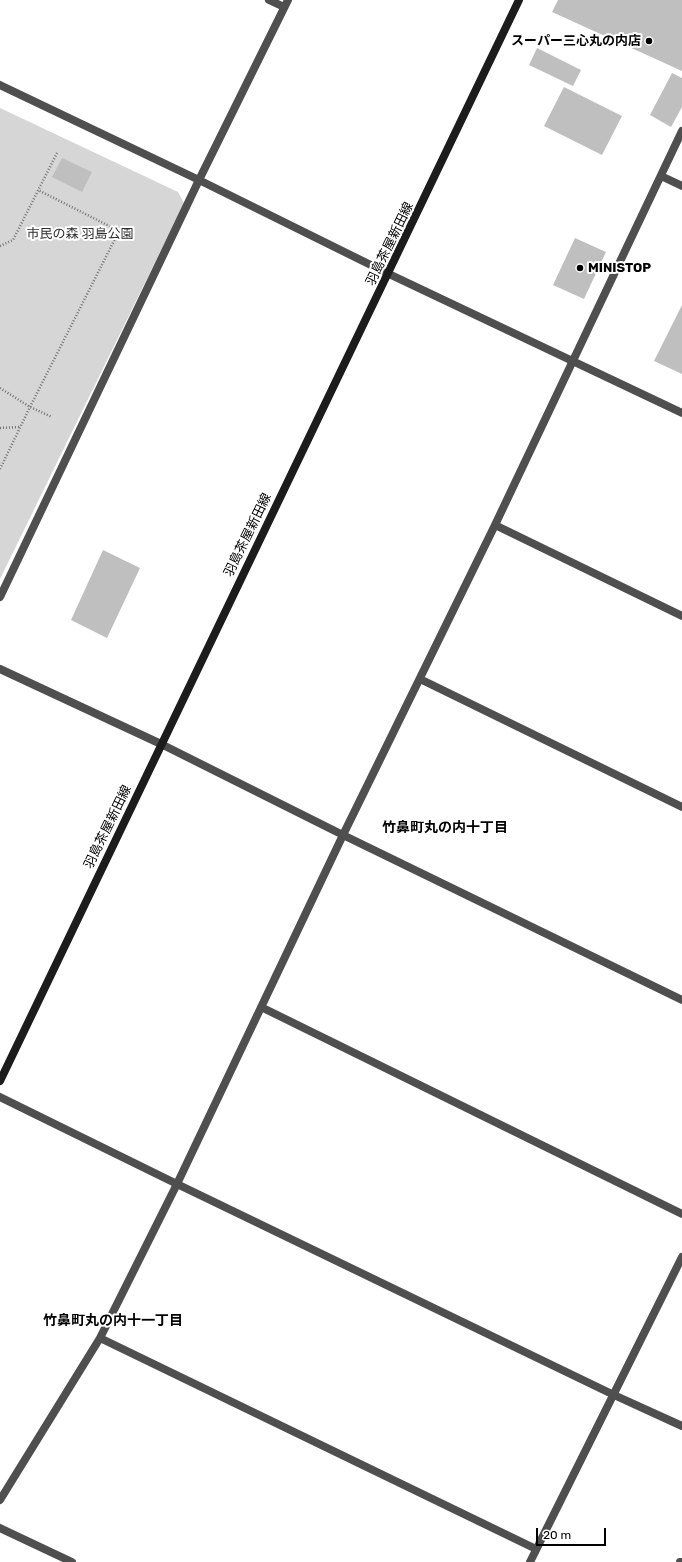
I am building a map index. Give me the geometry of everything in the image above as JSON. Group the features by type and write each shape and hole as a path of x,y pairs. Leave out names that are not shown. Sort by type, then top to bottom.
{"main road":[{"name":"羽島茶屋新田線","path":"0,1081 519,0"}],"street":[{"path":"0,598 199,180 286,4 270,0"},
{"path":"0,85 199,180 388,274 682,413"},
{"path":"0,1500 100,1338 177,1184 343,835 495,525 682,131"},
{"path":"660,176 682,186"},
{"path":"495,525 682,616"},
{"path":"0,669 161,744 343,835 682,1000"},
{"path":"420,679 682,807"},
{"path":"261,1008 682,1214"},
{"path":"0,1097 614,1395 682,1426"},
{"path":"530,1562 682,1257"},
{"path":"100,1338 536,1549"},
{"path":"0,1528 72,1562"}],"path":[{"path":"0,246 13,240 58,151"},
{"path":"0,469 30,406 119,231 38,190"},
{"path":"0,388 52,417"},
{"path":"0,428 20,427"}],"green space":[{"name":"市民の森 羽島公園","path":"0,108 178,192 184,203 0,579"}],"building":[{"name":"スーパー三心丸の内店","path":"558,0 682,0 682,71 552,12"},
{"path":"537,48 581,70 573,86 529,65"},
{"path":"672,73 682,78 682,107 671,127 650,115"},
{"path":"564,87 622,116 602,155 544,126"},
{"path":"62,158 92,172 82,192 52,177"},
{"name":"MINISTOP","path":"575,238 606,252 584,299 553,285"},
{"path":"682,305 682,374 654,361"},
{"path":"103,550 140,568 107,638 71,620"}],"place":[{"name":"スーパー三心丸の内店","path":"649,41"},
{"name":"MINISTOP","path":"580,268"}],"district":[{"name":"竹鼻町丸の内十丁目","path":"445,828"},
{"name":"竹鼻町丸の内十一丁目","path":"113,1321"}]}
